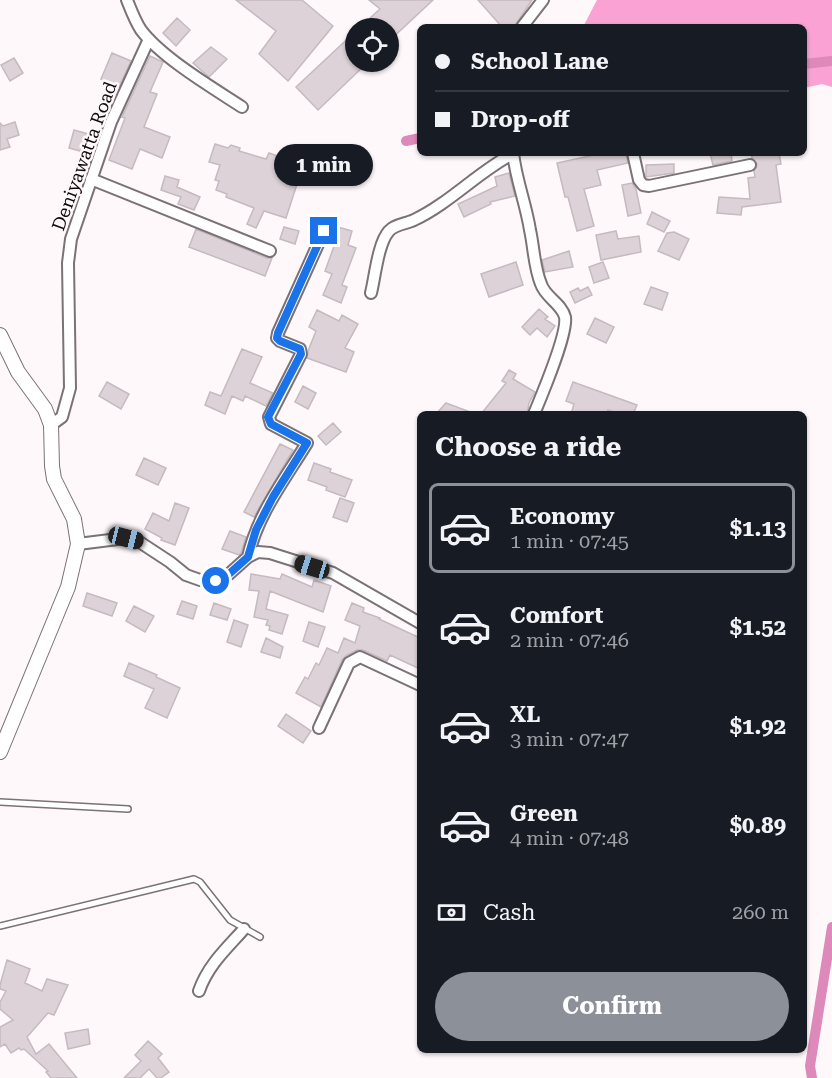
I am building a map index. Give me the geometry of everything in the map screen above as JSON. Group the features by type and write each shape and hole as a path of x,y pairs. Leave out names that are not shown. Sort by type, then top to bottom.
{"street":[{"path":"127,0 139,27 149,39 194,75 242,107"},
{"path":"524,24 543,0"},
{"name":"Deniyawatta Road","path":"51,425 62,417 70,388 68,263 75,223 111,122 149,39"},
{"path":"371,293 383,240 389,231 395,226 414,220 442,203 510,156"},
{"path":"514,156 515,174 530,229 535,269 542,288 562,310 565,319 559,347 535,411"},
{"path":"634,156 639,180 643,185 649,186 750,165"},
{"path":"91,179 270,251"},
{"path":"248,557 256,530 273,497 307,443 271,424 268,417 301,354 300,349 280,341 277,338 278,333 324,231"},
{"path":"0,335 18,372 45,409 51,425 54,479 74,519 78,544 68,586 0,752"},
{"path":"78,544 126,538 138,541 186,575 200,580 216,581 229,574 248,557 258,552 270,553 333,573 417,621"},
{"path":"319,728 350,663 355,659 360,657 417,684"},
{"path":"200,991 204,976 244,929"}],"lane":[{"path":"0,802 128,809"},
{"path":"0,926 194,879 200,882 230,920 260,937"}],"shaded area":[{"path":"597,0 832,0 832,87 822,84 807,87 807,24 585,24"}],"building":[{"path":"236,0 302,0 333,26 288,81 259,54 276,31"},
{"path":"369,0 433,0 399,32 399,18 370,18 380,9"},
{"path":"478,0 532,0 516,24 499,24"},
{"path":"177,18 190,30 176,46 163,33"},
{"path":"345,41 345,72 358,72 318,110 296,87"},
{"path":"211,47 227,59 209,77 193,63"},
{"path":"112,53 131,61 119,87 101,79"},
{"path":"150,56 163,62 150,92 157,94 144,127 170,137 162,158 140,149 132,169 109,160 125,118 122,117"},
{"path":"14,58 23,73 10,81 1,65"},
{"path":"15,122 19,135 7,139 10,147 0,150 0,123 3,126"},
{"path":"74,130 92,135 87,153 69,148"},
{"path":"215,144 228,148 231,145 240,148 239,151 266,159 269,153 298,163 296,177 299,178 286,218 264,211 256,228 247,224 254,208 226,197 227,194 216,190 219,181 215,180 220,165 209,162"},
{"path":"589,156 627,156 628,163 597,170 601,185 584,189 594,226 577,231 568,197 565,197 557,163"},
{"path":"711,156 731,156 732,161 713,165"},
{"path":"752,156 780,156 781,164 776,165 781,202 742,207 741,215 717,213 719,197 750,199 748,178 755,177 754,171 757,164"},
{"path":"674,164 674,173 646,177 646,165"},
{"path":"509,173 515,196 490,202 491,204 464,217 458,204 497,186 495,177"},
{"path":"165,176 179,180 177,187 200,197 194,210 178,204 181,197 161,190"},
{"path":"632,183 636,189 641,213 628,216 622,185"},
{"path":"652,212 670,221 664,232 647,224"},
{"path":"284,227 299,231 295,244 280,239"},
{"path":"338,227 352,231 348,245 356,248 342,285 347,287 341,303 323,295 332,274 325,271 337,238 335,237"},
{"path":"196,229 272,258 265,276 189,247"},
{"path":"616,231 618,239 639,236 641,252 601,260 596,235"},
{"path":"674,232 689,239 679,260 658,251 667,233"},
{"path":"569,251 573,267 545,272 542,260"},
{"path":"516,262 523,285 489,297 481,274"},
{"path":"603,262 609,278 594,283 589,267"},
{"path":"588,287 592,295 575,303 570,292"},
{"path":"651,287 668,293 662,310 644,304"},
{"path":"539,309 548,317 545,319 555,326 547,337 537,328 530,335 522,327"},
{"path":"317,310 339,321 342,315 358,324 345,348 354,352 346,372 307,358 316,331 309,327"},
{"path":"595,318 614,327 606,343 587,334"},
{"path":"242,349 262,357 250,383 273,393 266,406 245,396 243,401 232,396 225,414 205,405 210,392 221,396"},
{"path":"509,370 516,374 513,379 535,392 528,411 483,411 506,383 502,381"},
{"path":"107,382 129,394 121,409 99,396"},
{"path":"573,382 637,405 634,411 572,411 574,404 566,401"},
{"path":"303,386 316,393 308,409 295,402"},
{"path":"446,403 468,411 439,411"},
{"path":"333,423 341,432 326,445 318,436"},
{"path":"280,444 293,450 254,517 244,512"},
{"path":"144,458 166,468 158,485 136,475"},
{"path":"314,463 352,480 345,497 308,480"},
{"path":"340,498 354,503 347,522 333,517"},
{"path":"175,503 189,508 175,545 161,540 162,538 145,529 153,513 169,521"},
{"path":"230,531 246,537 239,555 222,549"},
{"path":"251,574 280,579 282,574 312,587 314,580 331,586 323,612 270,591 266,609 288,615 282,634 269,630 270,626 266,625 268,620 254,617 259,591 249,590"},
{"path":"87,593 117,603 112,616 83,606"},
{"path":"182,601 197,606 193,619 177,614"},
{"path":"214,603 231,609 227,620 210,615"},
{"path":"352,603 364,608 363,612 417,637 417,668 390,655 387,661 363,650 357,650 342,660 321,707 296,693 305,677 308,679 316,663 319,665 327,648 338,653 344,638 355,643 360,626 345,620"},
{"path":"134,606 154,616 145,632 126,621"},
{"path":"234,620 248,625 241,647 227,642"},
{"path":"309,622 325,627 318,647 303,641"},
{"path":"266,638 283,647 280,658 261,652"},
{"path":"129,663 180,688 167,718 145,708 154,689 124,676"},
{"path":"286,714 311,731 303,743 278,726"},
{"path":"7,960 30,969 25,983 42,991 47,979 68,985 54,1015 48,1013 27,1037 36,1054 49,1044 77,1078 51,1078 46,1072 48,1071 24,1049 19,1048 11,1053 5,1044 0,1047 0,1027 13,1020 0,1009 0,1002 6,991 0,989 0,985"},
{"path":"88,1029 90,1044 68,1049 65,1033"},
{"path":"148,1041 162,1054 158,1058 169,1072 157,1078 149,1069 140,1078 124,1078 141,1061 135,1055"}],"waterway":[{"path":"807,64 832,61"},
{"path":"406,141 417,139"},
{"path":"812,1078 810,1066 832,927"}],"route":[{"path":"216,581 229,574 248,557 256,530 273,497 307,443 271,424 268,417 301,354 300,349 280,341 277,338 278,333 324,231"}]}
